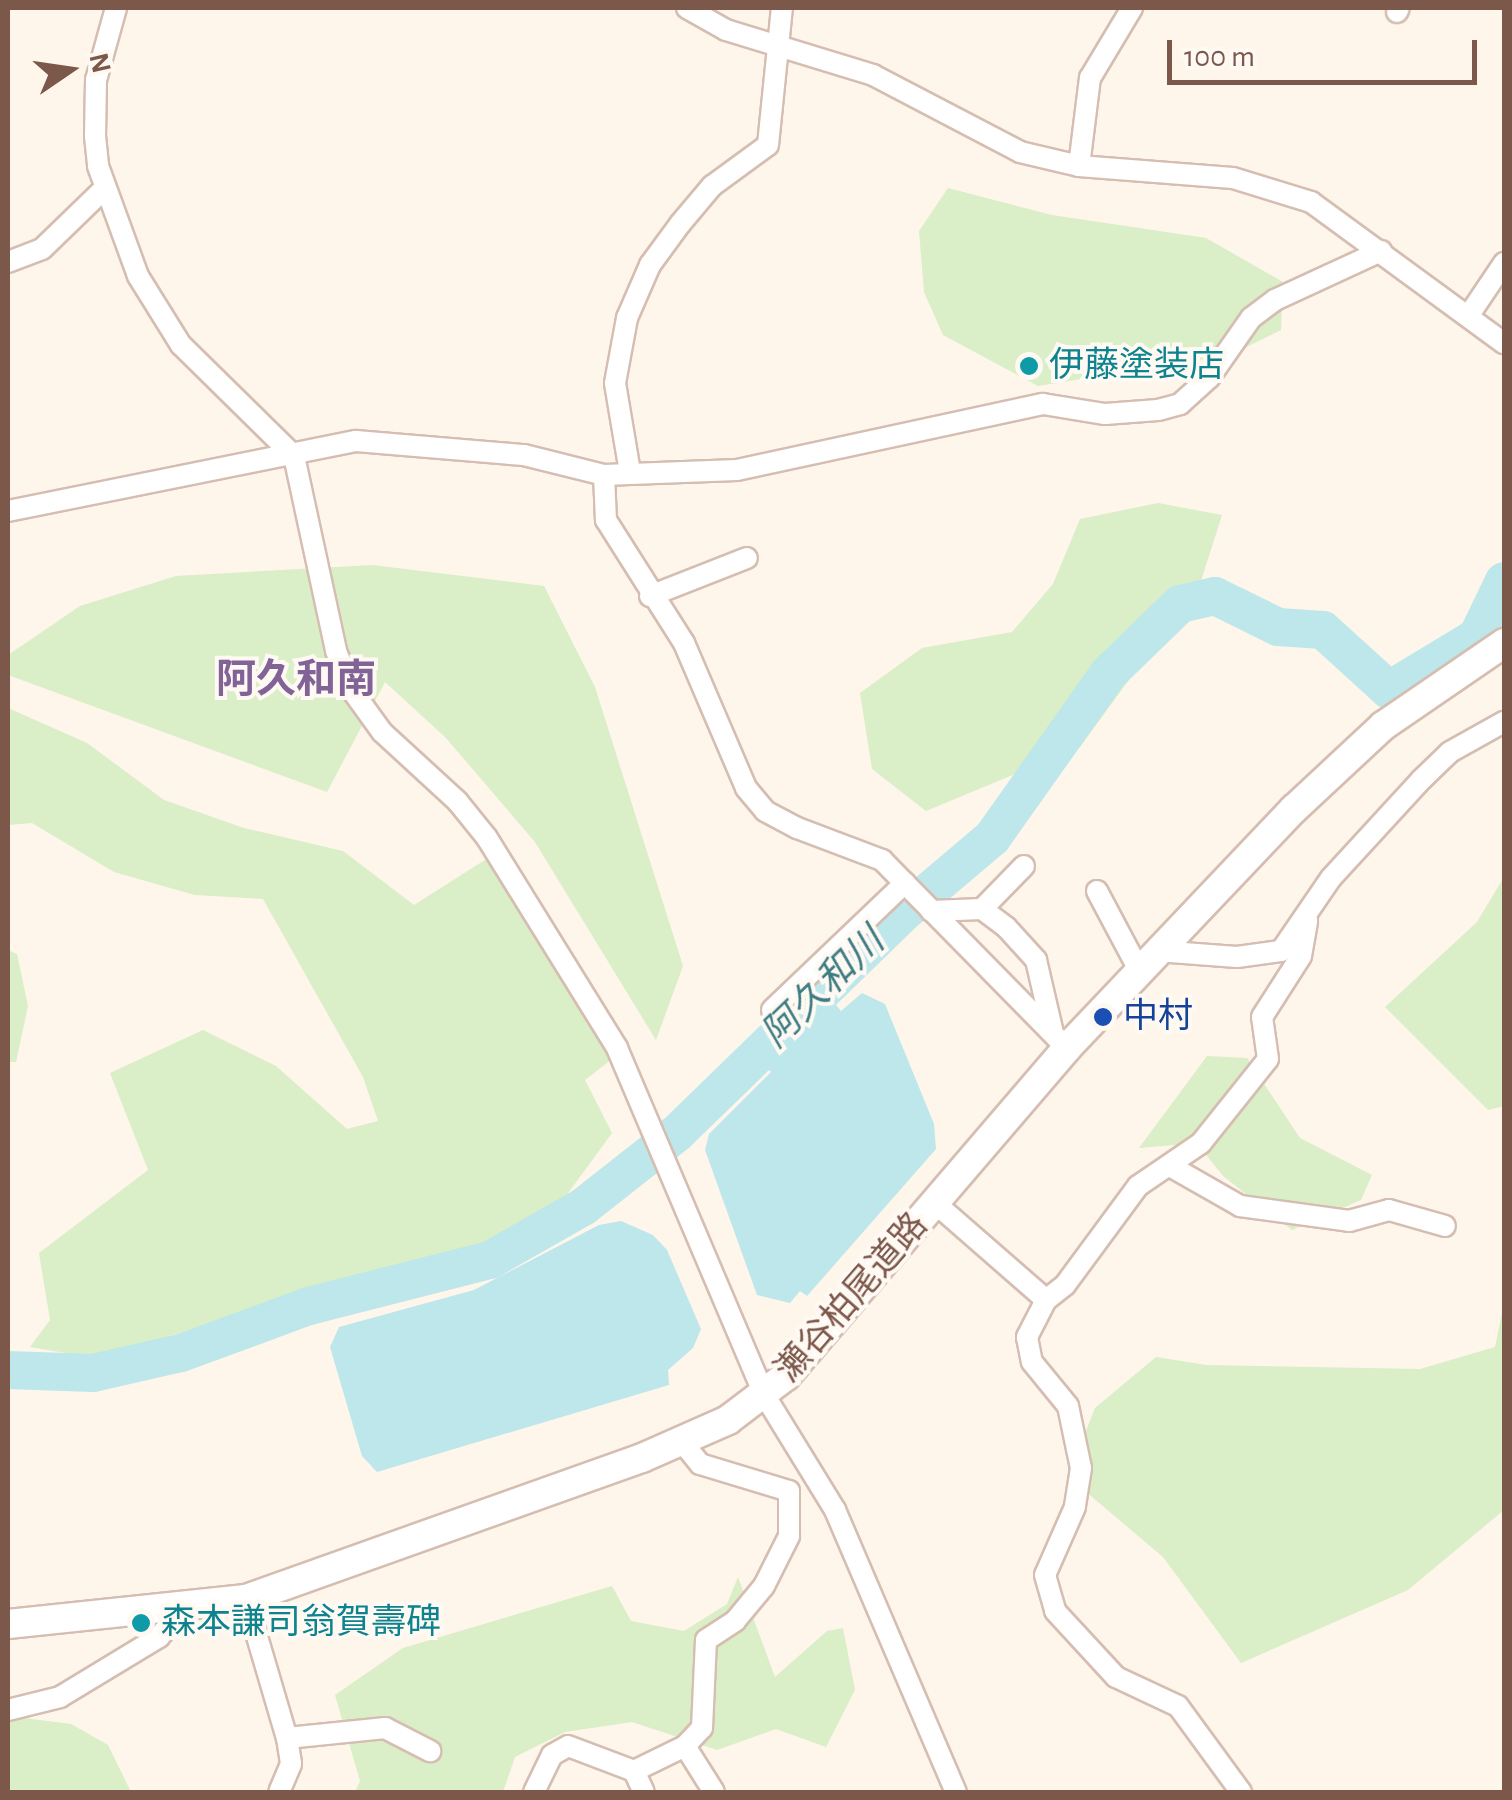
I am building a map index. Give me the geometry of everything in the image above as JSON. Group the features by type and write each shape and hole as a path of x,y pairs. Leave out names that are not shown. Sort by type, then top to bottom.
{"main road":[{"name":"瀬谷柏尾道路","path":"8,1624 246,1599 682,1442 765,1396 935,1204 1060,1041 1148,961 1384,726 1504,643"}],"street":[{"path":"116,8 94,102 105,188 157,311 200,366 294,456 336,651 350,689 382,732 458,802 487,838 617,1048 765,1396 835,1510 956,1792"},
{"path":"687,8 726,30 874,75 1001,145 1079,166 1187,172 1279,190 1311,202 1504,343"},
{"path":"630,472 615,383 627,318 650,264 680,224 712,186 768,145 782,8"},
{"path":"1079,166 1090,78 1132,8"},
{"path":"8,262 42,249 105,188"},
{"path":"8,511 356,441 427,443 570,462 604,474 780,466 1043,404 1104,414 1180,404 1209,378 1251,318 1275,300 1381,251"},
{"path":"1469,315 1504,263"},
{"path":"604,474 606,520 650,596 684,642 746,788 765,811 882,860 1060,1041"},
{"path":"650,596 747,558"},
{"path":"1097,891 1148,961 1281,952 1308,921 1331,878 1445,756 1504,722"},
{"path":"930,909 982,908 1024,866"},
{"path":"772,1010 908,886"},
{"path":"982,908 1036,960 1060,1041"},
{"path":"1241,1792 1178,1706 1092,1658 1047,1592 1045,1575 1075,1508 1082,1468 1068,1406 1032,1362 1027,1337 1046,1300 1065,1285 1138,1186 1201,1142 1268,1059 1262,1017 1301,956 1308,921"},
{"path":"1170,1166 1240,1206 1350,1220 1388,1210 1445,1226"},
{"path":"935,1204 1046,1300"},
{"path":"634,1771 685,1746 702,1728 706,1640 735,1621 764,1586 789,1536 789,1491 781,1484 700,1464 682,1442"},
{"path":"246,1599 288,1738 291,1764 279,1792"},
{"path":"8,1710 60,1697 160,1637 184,1607"},
{"path":"288,1738 386,1728 430,1751"},
{"path":"534,1792 552,1755 568,1746 634,1771 644,1792"},
{"path":"685,1746 714,1792"}],"green space":[{"path":"948,188 1052,215 1206,238 1283,282 1281,330 1230,355 1038,386 943,335 924,292 919,231"},
{"path":"1158,503 1222,515 1201,581 1080,747 926,811 872,769 860,693 922,648 1012,632 1053,584 1080,519"},
{"path":"372,565 544,586 595,687 683,966 656,1040 535,842 446,738 385,682 327,792 8,675 8,655 80,606 176,576"},
{"path":"8,708 87,743 164,800 244,828 343,851 414,905 488,858 616,1056 585,1080 612,1133 566,1196 494,1241 95,1358 30,1347 50,1320 39,1253 148,1170 110,1073 203,1030 276,1066 347,1129 378,1121 363,1077 263,899 195,895 114,872 32,823 8,825"},
{"path":"1504,877 1504,1106 1488,1110 1385,1007 1477,922"},
{"path":"8,950 17,954 28,1006 16,1062 8,1062"},
{"path":"1207,1056 1247,1058 1300,1138 1372,1175 1361,1200 1292,1230 1223,1176 1197,1143 1139,1148"},
{"path":"1504,1303 1504,1510 1408,1590 1241,1663 1163,1557 1085,1491 1086,1431 1095,1408 1156,1357 1206,1365 1420,1369 1495,1347"},
{"path":"738,1577 775,1677 827,1631 843,1628 855,1690 826,1747 776,1729 717,1750 632,1722 565,1732 515,1757 503,1792 355,1792 360,1781 335,1695 403,1648 612,1586 631,1621 684,1631 727,1604"},
{"path":"8,1716 71,1724 108,1745 131,1792 8,1792"}],"water":[{"path":"826,993 841,1011 862,993 885,1004 934,1124 936,1149 807,1296 800,1291 790,1303 757,1295 705,1150 709,1134 771,1072 757,1058"},
{"path":"621,1221 653,1235 667,1250 701,1329 693,1348 668,1370 669,1385 377,1472 362,1456 330,1347 339,1327 474,1290 599,1225"}],"waterway":[{"name":"阿久和川","path":"8,1370 93,1373 181,1353 309,1306 490,1260 583,1207 677,1133 902,914 992,838 1108,674 1180,604 1215,596 1278,627 1323,630 1389,690 1477,637 1504,581"}],"place":[{"name":"伊藤塗装店","path":"1029,366"},
{"name":"中村","path":"1103,1017"},
{"name":"森本謙司翁賀壽碑","path":"141,1623"}],"district":[{"name":"阿久和南","path":"296,680"}]}
